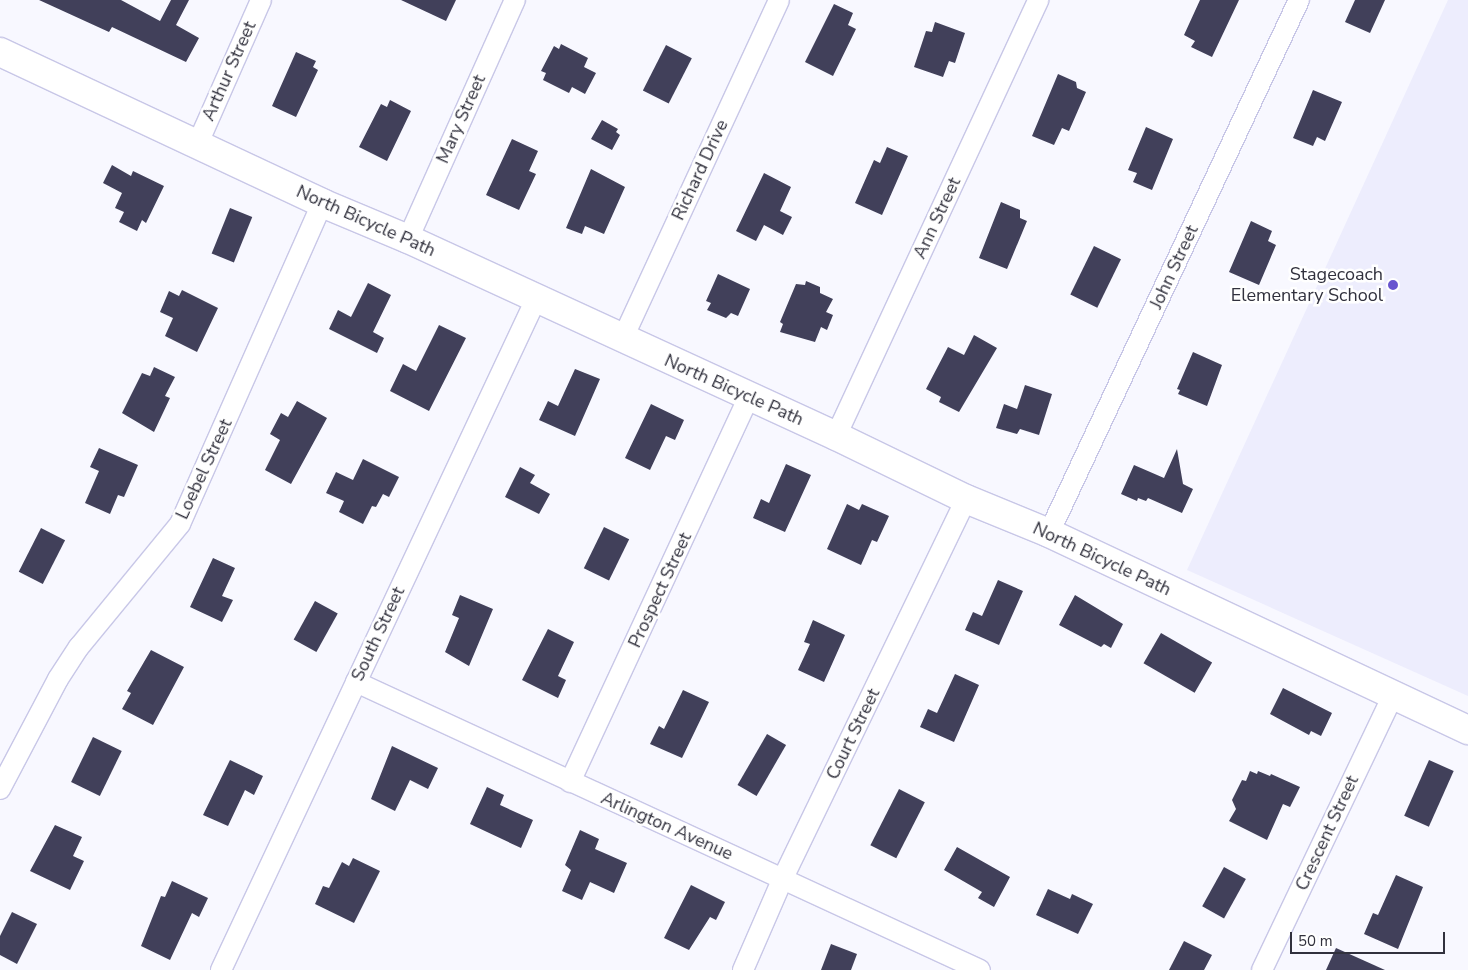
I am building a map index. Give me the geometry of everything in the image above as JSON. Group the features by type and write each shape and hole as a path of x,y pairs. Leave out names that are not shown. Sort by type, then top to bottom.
{"street":[{"name":"Arthur Street","path":"198,143 261,0"},
{"name":"Mary Street","path":"408,239 515,0"},
{"name":"Richard Drive","path":"622,340 779,0"},
{"name":"Ann Street","path":"836,436 1038,0"},
{"name":"John Street","path":"1049,533 1300,0"},
{"name":"North Bicycle Path","path":"0,52 198,143 322,203 408,239 622,340 836,436 966,499 1049,533 1392,697 1468,730"},
{"name":"Loebel Street","path":"0,789 53,688 79,647 180,524 322,203"},
{"name":"South Street","path":"221,970 536,299"},
{"name":"Prospect Street","path":"570,782 749,397"},
{"name":"Court Street","path":"743,970 783,878 966,499"},
{"name":"Arlington Avenue","path":"356,682 980,970"},
{"name":"Crescent Street","path":"1262,970 1392,697"}],"shaded area":[{"name":"Stagecoach Elementary School","path":"1448,0 1468,0 1468,696 1187,570"}],"building":[{"path":"39,0 121,0 160,21 171,0 189,0 176,25 199,38 186,62 112,27 109,32"},
{"path":"401,0 456,0 446,21"},
{"path":"1200,0 1239,0 1212,57 1191,47 1195,41 1184,35"},
{"path":"1355,0 1385,0 1370,33 1345,22"},
{"path":"834,4 853,13 848,25 856,29 833,76 805,62"},
{"path":"935,22 965,33 955,63 949,61 943,77 914,67 926,31 932,32"},
{"path":"561,44 588,58 584,67 596,73 585,94 572,87 569,93 543,80 546,73 541,71 554,46 559,49"},
{"path":"666,45 692,58 669,104 643,90"},
{"path":"296,52 316,61 313,67 318,70 296,117 272,106"},
{"path":"1058,74 1076,82 1077,88 1086,92 1069,131 1062,128 1054,145 1032,136"},
{"path":"1313,90 1342,102 1325,141 1317,137 1313,146 1293,138"},
{"path":"390,100 411,111 387,161 359,147 381,104 387,107"},
{"path":"602,120 618,129 616,132 620,135 612,150 591,139"},
{"path":"1146,127 1173,139 1152,190 1133,182 1137,173 1128,170"},
{"path":"512,139 538,151 529,171 536,174 519,210 486,195"},
{"path":"887,147 908,156 882,215 855,203 874,160 880,163"},
{"path":"112,165 131,176 133,171 164,186 146,223 142,220 137,231 119,222 124,212 115,208 122,193 103,183"},
{"path":"591,169 625,187 604,234 585,226 582,234 566,228"},
{"path":"764,173 791,187 780,211 792,217 783,235 764,225 756,241 736,231"},
{"path":"1001,202 1020,210 1020,218 1027,221 1007,269 979,258"},
{"path":"230,208 252,217 234,262 212,253"},
{"path":"1251,221 1272,231 1268,241 1276,245 1259,285 1229,272"},
{"path":"1094,246 1121,259 1097,308 1070,295"},
{"path":"718,274 750,289 738,316 731,313 726,318 707,310 711,303 706,301"},
{"path":"806,281 820,287 820,293 833,299 826,312 833,315 827,330 821,327 815,342 780,332 783,324 780,322 796,284 805,285"},
{"path":"368,283 391,295 373,332 384,338 377,353 329,329 338,310 351,317"},
{"path":"182,290 218,308 197,352 165,336 173,318 160,312 169,291 179,296"},
{"path":"439,325 466,338 429,411 390,391 403,364 416,371"},
{"path":"974,335 997,348 959,412 939,402 941,397 926,389 948,347 964,355"},
{"path":"1193,352 1222,365 1207,406 1178,394 1180,390 1177,389"},
{"path":"154,367 175,377 165,396 170,398 154,432 122,413 142,373 150,376"},
{"path":"575,369 600,379 575,436 539,420 548,401 558,406"},
{"path":"1025,385 1052,394 1039,435 1020,429 1017,434 996,428 1004,404 1017,409"},
{"path":"297,401 327,418 291,484 265,470 280,440 270,434 281,413 288,417"},
{"path":"651,404 684,420 675,440 666,436 650,470 625,458"},
{"path":"99,448 138,465 124,497 118,495 110,514 85,503 99,471 90,467"},
{"path":"1177,449 1183,484 1193,489 1182,513 1148,498 1146,501 1138,498 1137,501 1121,494 1134,465 1164,478"},
{"path":"363,459 399,477 389,497 383,494 376,507 372,506 363,524 339,512 344,501 326,493 336,472 353,480"},
{"path":"786,464 811,475 785,532 753,518 761,499 769,503"},
{"path":"520,467 535,475 530,483 550,494 539,514 505,497"},
{"path":"847,504 859,510 862,504 889,516 877,542 872,540 861,565 827,549"},
{"path":"604,527 629,539 609,581 584,568"},
{"path":"41,528 65,540 43,584 19,572"},
{"path":"213,558 235,568 222,596 233,600 222,622 190,607"},
{"path":"998,580 1023,591 999,645 965,630 973,612 982,616"},
{"path":"460,595 493,609 469,666 445,652 459,618 452,615"},
{"path":"1075,595 1123,624 1111,648 1104,644 1101,647 1059,625"},
{"path":"315,601 338,614 316,652 294,639"},
{"path":"813,620 845,635 824,682 798,670 810,644 804,642"},
{"path":"548,629 574,642 558,676 566,680 558,698 522,680"},
{"path":"1161,633 1212,662 1195,693 1144,663"},
{"path":"151,650 184,667 153,725 122,709 131,693 127,691"},
{"path":"955,674 979,685 954,742 920,727 928,709 937,713"},
{"path":"1283,688 1332,713 1321,736 1311,731 1309,735 1270,714"},
{"path":"683,690 709,702 682,758 650,744 659,726 664,729"},
{"path":"767,734 786,745 757,796 738,785"},
{"path":"93,737 122,751 100,796 71,782"},
{"path":"392,746 438,768 428,789 410,780 395,811 371,799"},
{"path":"230,760 263,776 254,795 245,790 228,826 203,815"},
{"path":"1429,760 1454,771 1429,827 1404,816"},
{"path":"1250,771 1257,774 1258,771 1270,776 1271,774 1300,787 1290,807 1283,804 1267,840 1229,821 1236,809 1232,800 1242,780 1246,781"},
{"path":"487,787 504,795 500,805 533,820 521,848 470,824"},
{"path":"899,789 925,802 896,858 870,845"},
{"path":"55,825 82,837 73,856 84,861 70,890 30,871"},
{"path":"580,830 599,839 595,849 627,863 614,893 590,882 582,900 562,891 571,870 565,865"},
{"path":"957,847 1010,877 994,907 978,898 982,892 944,870"},
{"path":"353,858 380,871 354,923 315,904 323,886 329,888 342,862 349,866"},
{"path":"1224,867 1246,879 1224,918 1202,906"},
{"path":"1396,875 1423,887 1398,949 1364,934 1373,913 1378,915"},
{"path":"172,881 208,898 199,917 192,913 170,960 141,946 161,896 165,897"},
{"path":"691,885 725,902 716,920 710,917 689,950 664,938"},
{"path":"1048,889 1070,899 1072,894 1093,904 1078,934 1036,915"},
{"path":"12,912 37,924 17,964 0,955 0,936"},
{"path":"1184,941 1212,955 1204,970 1169,970"},
{"path":"831,944 857,954 851,970 821,970"},
{"path":"1336,948 1385,970 1326,970"}],"place":[{"name":"Stagecoach Elementary School","path":"1393,285"}]}
